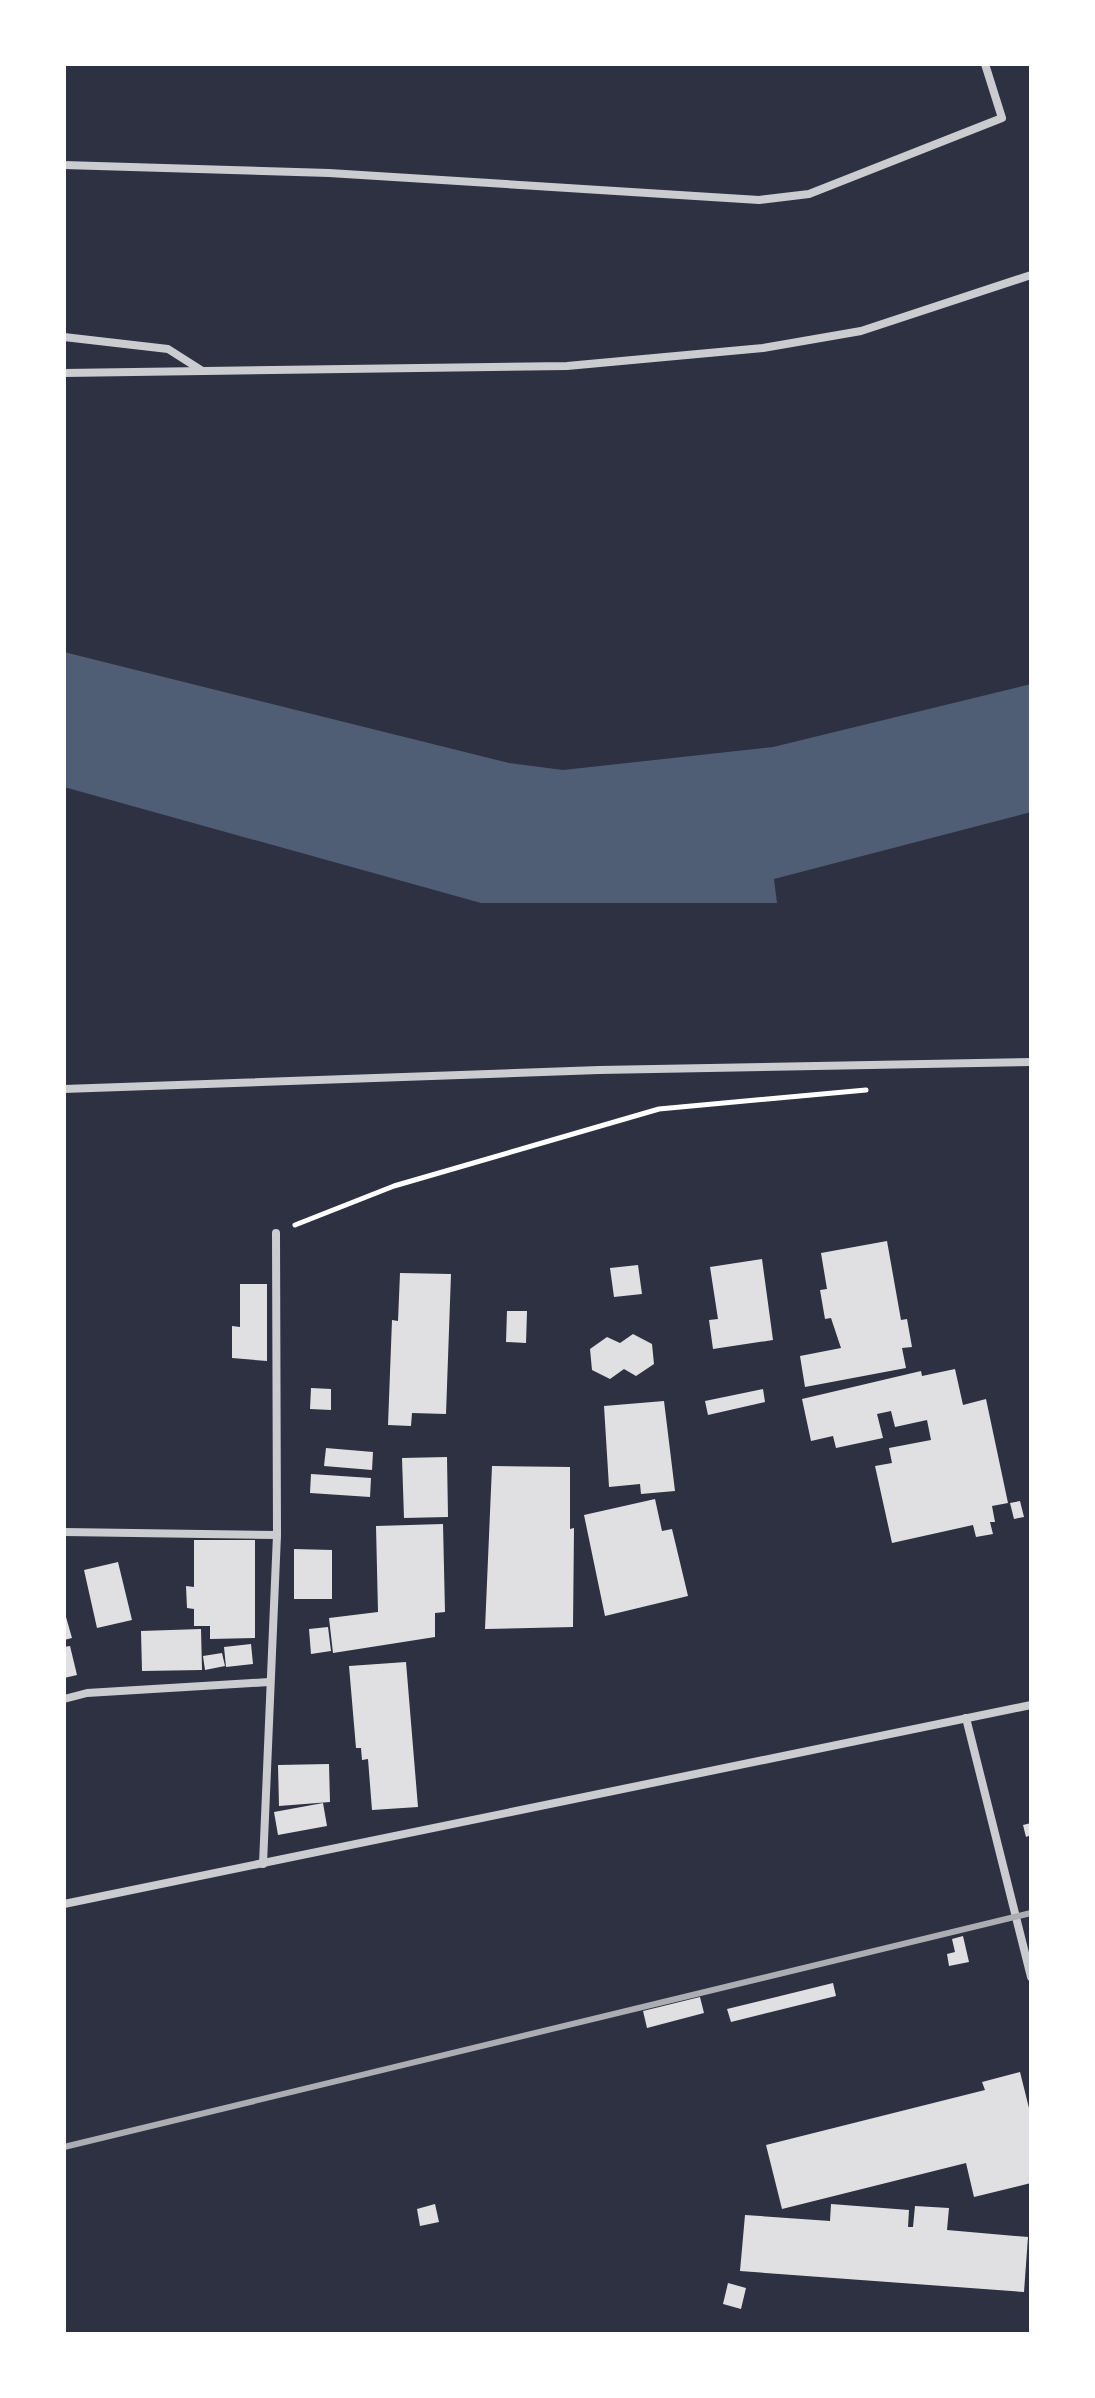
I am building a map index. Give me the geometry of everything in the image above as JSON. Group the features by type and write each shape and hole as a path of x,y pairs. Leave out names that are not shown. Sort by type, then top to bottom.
{"street":[{"path":"64,165 329,173 759,200 809,194 1002,118 985,64"},
{"path":"64,373 567,366 763,348 861,331 1031,275"},
{"path":"64,337 168,349 201,370"},
{"path":"64,1089 599,1070 1031,1062"},
{"path":"263,1864 277,1535 276,1233"},
{"path":"64,1532 277,1535"},
{"path":"64,1699 87,1693 269,1682"},
{"path":"64,1904 1031,1705"},
{"path":"966,1718 1031,1977"}],"path":[{"path":"276,1233 394,1186 659,1109 707,1102 872,1090"}],"water":[{"path":"64,652 509,763 563,770 773,747 1031,684 1031,812 774,879 777,903 481,903 64,787"}],"building":[{"path":"887,1241 901,1320 907,1319 912,1347 902,1348 906,1368 805,1387 800,1356 841,1348 831,1318 825,1319 820,1290 827,1289 821,1253"},
{"path":"762,1259 773,1340 713,1349 709,1320 718,1319 710,1267"},
{"path":"638,1265 642,1294 614,1297 610,1268"},
{"path":"400,1273 451,1274 446,1414 412,1413 411,1426 388,1425 392,1320 398,1321"},
{"path":"240,1284 267,1284 267,1361 232,1358 232,1326 240,1327"},
{"path":"507,1311 527,1311 526,1343 506,1342"},
{"path":"633,1334 652,1344 654,1364 636,1376 624,1369 610,1379 592,1370 590,1349 607,1337 620,1343"},
{"path":"955,1369 963,1405 986,1399 1008,1503 992,1506 995,1522 990,1522 993,1534 976,1537 973,1525 892,1543 875,1466 892,1463 889,1448 931,1440 927,1420 895,1427 891,1411 877,1414 883,1438 836,1448 833,1436 811,1441 802,1399 921,1371 922,1376"},
{"path":"311,1388 331,1389 331,1410 310,1409"},
{"path":"763,1389 765,1402 708,1415 705,1401"},
{"path":"664,1401 675,1491 641,1494 640,1484 609,1487 604,1406"},
{"path":"326,1448 373,1452 372,1470 324,1466"},
{"path":"447,1457 448,1517 404,1518 402,1458"},
{"path":"492,1466 570,1467 570,1529 574,1528 573,1627 485,1629"},
{"path":"311,1474 371,1478 370,1497 310,1493"},
{"path":"655,1499 662,1531 672,1529 688,1596 605,1616 584,1515"},
{"path":"1020,1501 1024,1517 1014,1519 1010,1503"},
{"path":"443,1524 445,1612 435,1613 435,1637 333,1653 329,1618 378,1612 376,1526"},
{"path":"194,1540 255,1540 255,1638 210,1639 210,1626 194,1626 194,1609 187,1608 186,1586 194,1587"},
{"path":"294,1549 332,1550 332,1599 294,1599"},
{"path":"118,1562 132,1620 97,1628 84,1570"},
{"path":"64,1610 72,1638 64,1640"},
{"path":"328,1627 331,1651 311,1654 309,1629"},
{"path":"201,1629 202,1670 142,1671 141,1631"},
{"path":"251,1644 253,1664 226,1667 224,1647"},
{"path":"70,1646 77,1675 64,1678 64,1647"},
{"path":"222,1653 225,1666 205,1670 203,1656"},
{"path":"406,1662 418,1807 372,1810 368,1759 362,1760 361,1748 356,1748 349,1666"},
{"path":"329,1764 330,1802 279,1806 278,1765"},
{"path":"323,1803 327,1826 278,1835 274,1812"},
{"path":"1031,1823 1031,1835 1026,1837 1023,1825"},
{"path":"963,1936 969,1962 949,1966 947,1954 955,1952 952,1939"},
{"path":"833,1983 836,1996 731,2022 727,2009"},
{"path":"700,1997 704,2013 647,2028 643,2011"},
{"path":"1020,2072 1031,2116 1031,2183 974,2197 966,2163 782,2209 766,2145 985,2090 982,2082"},
{"path":"435,2204 439,2222 420,2226 417,2209"},
{"path":"831,2204 909,2210 908,2227 913,2227 915,2206 949,2208 947,2230 1028,2237 1024,2292 740,2271 745,2215 830,2221"},
{"path":"728,2283 746,2288 741,2309 723,2304"}],"railway":[{"path":"64,2147 1031,1913"}]}
